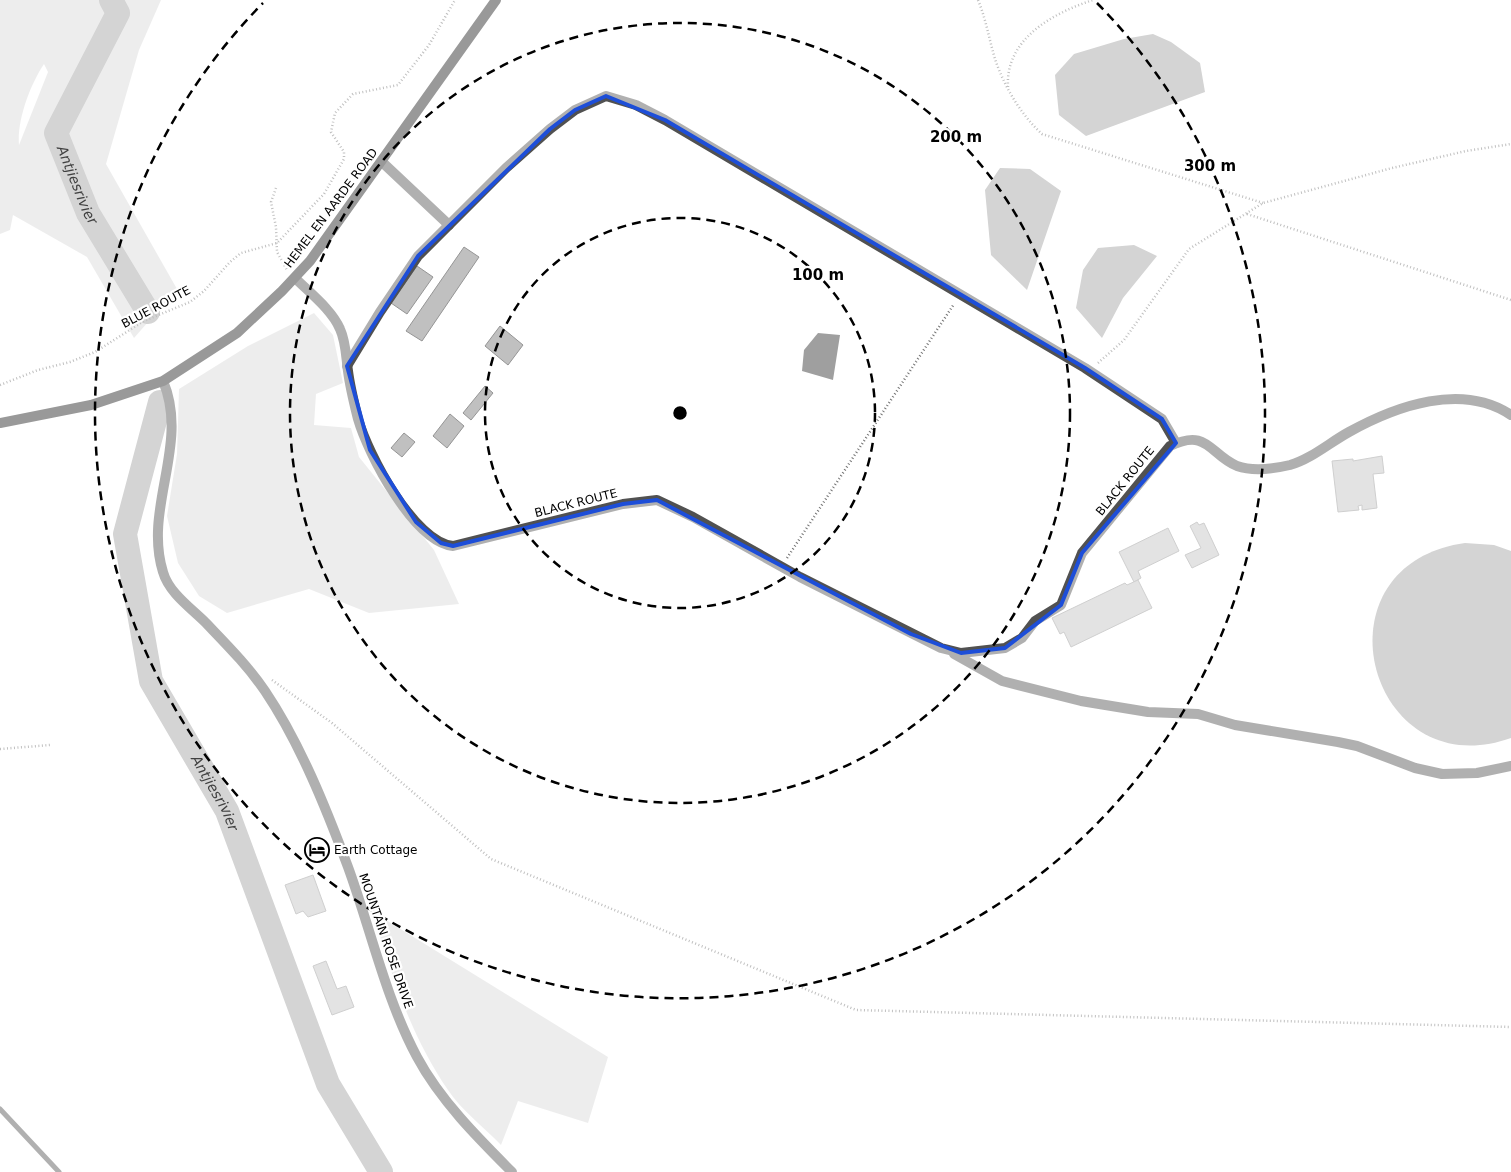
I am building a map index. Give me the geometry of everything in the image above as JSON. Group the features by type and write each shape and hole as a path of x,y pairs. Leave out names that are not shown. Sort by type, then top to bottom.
{"main road":[{"name":"HEMEL EN AARDE ROAD","path":"0,423 91,405 163,381 237,333 295,278 336,226 496,0"}],"street":[{"path":"347,366 414,262 506,168 576,110 606,96 636,105 665,120 1085,368 1162,419 1176,443 1184,439 1195,439 1208,445 1236,466 1255,470 1276,468 1300,462 1350,432 1396,410 1442,400 1473,400 1501,408 1511,415"},
{"path":"382,162 449,226"},
{"name":"BLACK ROUTE","path":"295,278 331,316 341,332 359,421 370,450 393,490 416,522 441,543 453,546 623,504 657,500 693,517 781,567 970,661 1002,682 1081,701 1148,712 1198,714 1235,725 1338,742 1357,746 1415,768 1442,774 1476,773 1511,766"},
{"name":"MOUNTAIN ROSE DRIVE","path":"163,381 170,398 173,416 169,462 158,526 157,551 164,575 172,590 238,656 265,691 285,726 321,799 348,867 388,994 418,1058 444,1095 512,1172"},
{"name":"BLACK ROUTE","path":"941,648 961,653 1006,648 1022,638 1035,621 1061,605 1082,553 1170,446 1176,443"}],"lane":[{"path":"0,1109 59,1172"}],"path":[{"path":"277,243 324,194 344,159 344,152 331,132 335,114 353,94 398,85 429,45 455,0"},
{"path":"978,0 985,16 995,60 1008,88 1031,124 1042,134 1263,203"},
{"path":"1008,88 1009,66 1027,36 1070,10 1093,0"},
{"path":"1085,368 1095,365 1124,340 1189,249 1263,203 1392,168 1466,151 1511,144"},
{"path":"276,188 271,202 279,259 295,278"},
{"path":"1247,214 1511,300"},
{"name":"BLUE ROUTE","path":"0,385 38,370 70,362 95,352 144,321 190,302 204,291 230,262 241,253 277,243"},
{"path":"781,567 960,294"},
{"path":"270,678 332,724 491,859 856,1010 1511,1027"},
{"path":"0,749 50,745"}],"highlighted area":[{"path":"606,96 665,120 1085,368 1162,419 1176,443 1082,553 1061,605 1005,648 961,653 911,634 657,500 623,504 453,546 441,543 416,522 370,450 347,366 418,256 550,129 575,110"}],"shaded area":[{"path":"0,0 161,0 139,50 106,164 177,289 134,338 87,257 13,215 10,230 0,234","holes":["44,64 48,72 19,145 22,114 29,92"]},
{"path":"1153,34 1171,42 1200,63 1205,92 1086,136 1059,115 1055,75 1074,54 1124,39"},
{"path":"1000,168 1030,169 1061,191 1027,290 991,255 985,190"},
{"path":"1134,245 1157,256 1123,298 1102,338 1076,308 1083,270 1098,248"},
{"path":"314,313 333,335 343,383 316,394 314,425 351,428 359,457 434,550 459,604 369,613 309,589 227,613 199,596 178,563 167,516 177,454 179,389 248,346"},
{"path":"818,333 840,335 833,380 802,371 804,350"},
{"path":"1465,543 1494,545 1511,551 1511,738 1462,745 1422,732 1392,705 1376,668 1373,628 1386,590 1416,560"},
{"path":"373,912 608,1057 588,1123 518,1101 501,1145 466,1111 453,1097 423,1049 403,1004"}],"building":[{"path":"464,247 479,257 422,341 406,331"},
{"path":"417,266 433,277 407,314 391,303"},
{"path":"500,326 523,345 508,365 485,346"},
{"path":"485,386 493,393 471,420 463,413"},
{"path":"450,414 464,426 447,448 433,436"},
{"path":"404,433 415,442 402,457 391,448"},
{"path":"1382,456 1384,473 1373,474 1377,508 1362,510 1362,505 1358,506 1359,510 1338,512 1332,461 1353,459 1353,461"},
{"path":"1197,522 1199,525 1204,523 1219,555 1192,568 1185,555 1201,548 1190,526"},
{"path":"1168,528 1179,551 1138,571 1141,578 1134,582 1119,552"},
{"path":"1138,580 1152,608 1071,647 1064,632 1060,634 1052,618 1125,583 1127,585"},
{"path":"313,875 326,911 308,917 303,911 296,914 285,885"},
{"path":"326,961 337,989 346,986 354,1007 332,1015 313,966"}],"waterway":[{"name":"Antjiesrivier","path":"111,0 118,13 56,133 88,213 148,312"},
{"name":"Antjiesrivier","path":"160,402 125,534 151,681 227,811 328,1084 381,1172"}],"place":[{"name":"Earth Cottage","path":"317,850"}]}
